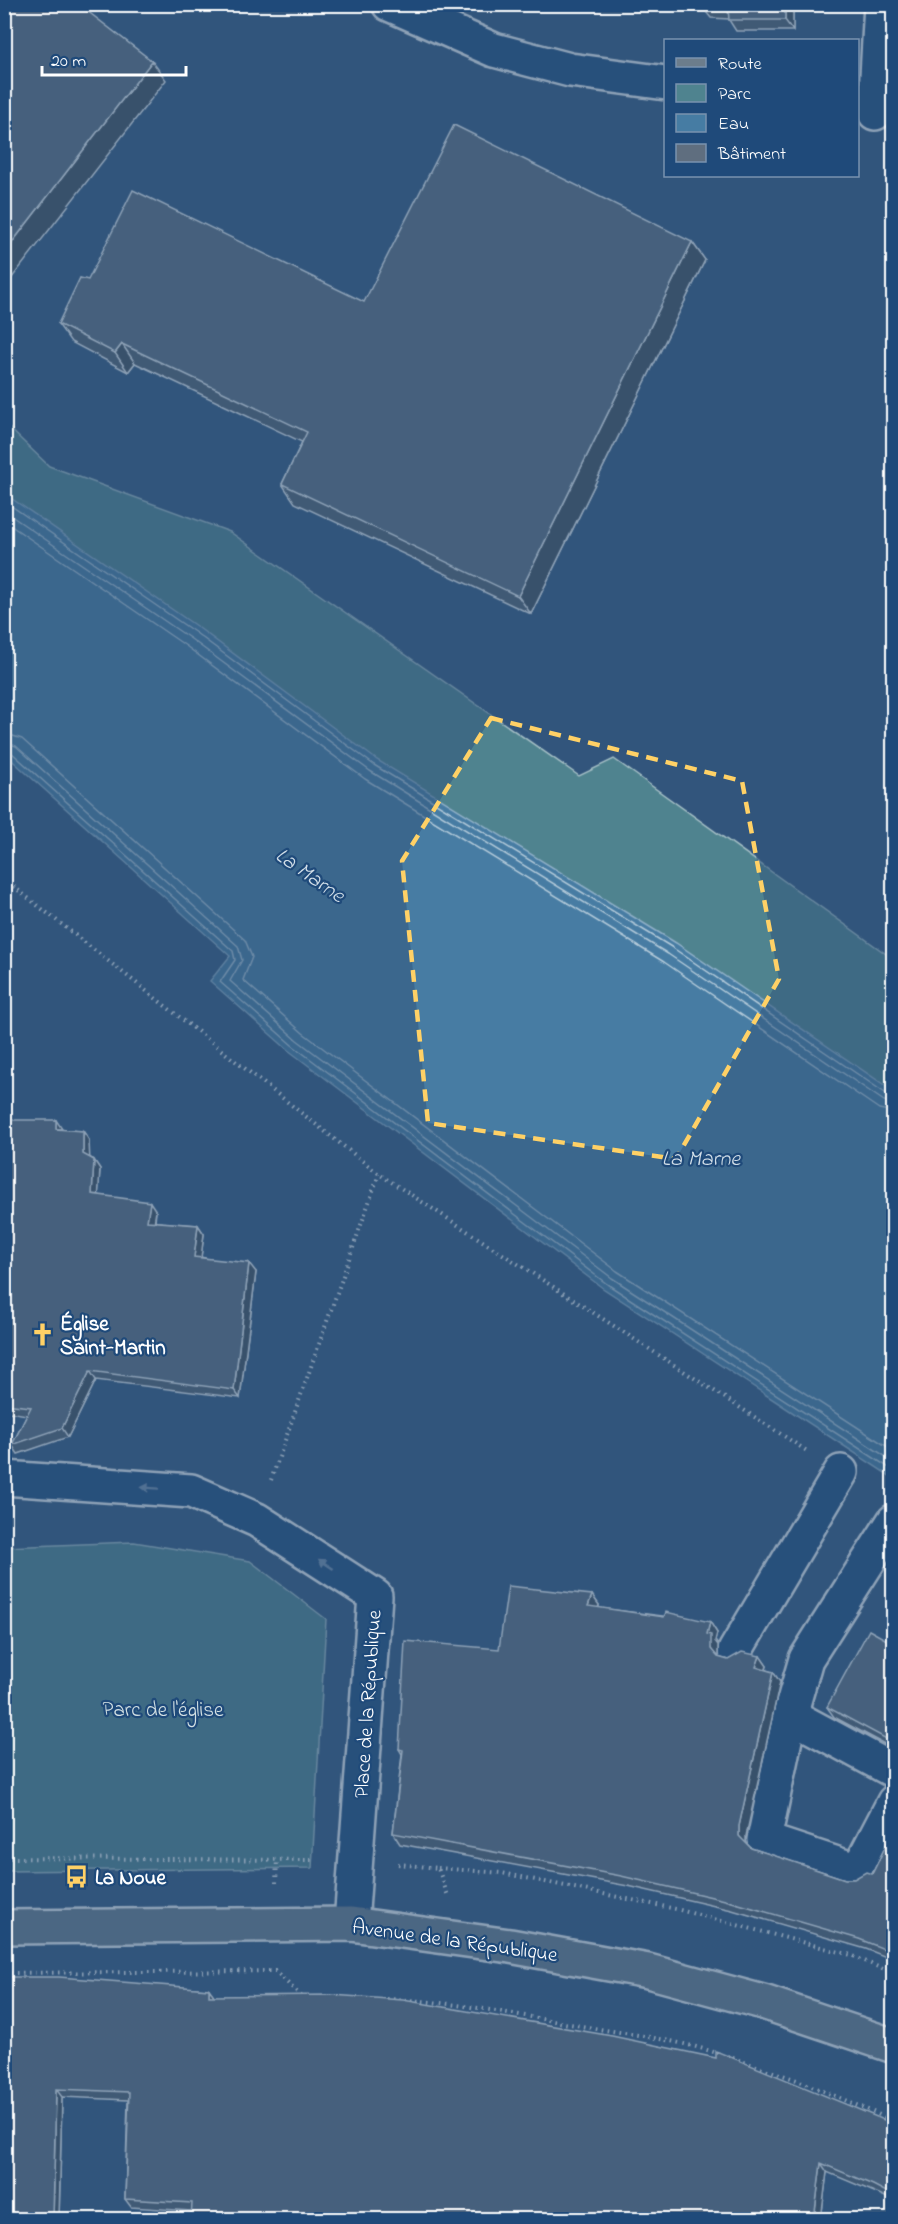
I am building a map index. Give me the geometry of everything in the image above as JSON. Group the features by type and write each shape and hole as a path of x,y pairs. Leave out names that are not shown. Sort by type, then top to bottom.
{"main road":[{"name":"Avenue de la République","path":"4,1927 351,1924 463,1939 648,1971 763,2002 894,2046"}],"street":[{"path":"390,4 494,50 570,70 664,84"},
{"path":"880,113 881,4"},
{"path":"735,1651 841,1472"},
{"name":"Place de la République","path":"4,1478 191,1491 257,1520 375,1596 351,1924"},
{"path":"894,1521 806,1659 790,1715 764,1840 858,1871 894,1802"},
{"path":"790,1715 894,1771"}],"path":[{"path":"4,879 380,1174 841,1472"},
{"path":"257,1520 380,1174"},
{"path":"4,1858 357,1861 502,1873 676,1909 851,1955 894,1974"},
{"path":"438,1868 463,1939"},
{"path":"4,1973 275,1971 299,1996 307,1997"},
{"path":"378,1999 414,2000 695,2046 800,2080 894,2121"}],"highlighted area":[{"path":"491,718 742,781 779,979 676,1159 428,1123 402,861"}],"green space":[{"path":"4,423 49,466 230,532 579,776 614,759 893,959 893,1223 5,572"},
{"name":"Parc de l'église","path":"134,1542 250,1561 326,1619 312,1868 5,1871 5,1547"}],"water":[{"name":"La Marne","path":"5,494 199,628 377,760 676,943 893,1091 893,1478 604,1289 288,1050 210,981 230,956 5,754"}],"building":[{"path":"4,4 78,4 152,61 4,253"},
{"path":"703,4 785,4 785,20 729,20 728,8 703,8"},
{"path":"454,125 692,242 518,596 282,484 307,432 122,344 115,353 58,324 80,278 88,280 133,190 364,302"},
{"path":"4,1120 56,1120 56,1129 83,1131 83,1154 94,1160 92,1194 150,1202 147,1221 198,1225 194,1257 249,1263 234,1390 90,1371 62,1428 12,1445 31,1407 4,1404 8,1383 4,1382"},
{"path":"508,1586 592,1595 588,1606 664,1617 666,1612 710,1622 707,1634 711,1635 711,1649 718,1657 728,1660 742,1652 760,1656 756,1667 773,1672 739,1826 739,1836 751,1848 845,1879 854,1879 866,1872 872,1874 894,1829 894,1953 859,1939 725,1900 621,1876 393,1833 403,1750 399,1749 405,1641 499,1649"},
{"path":"869,1630 894,1644 894,1743 827,1707"},
{"path":"4,1977 59,1977 209,1989 209,1996 332,1995 403,2000 612,2036 716,2058 716,2051 894,2124 894,2196 821,2163 814,2220 191,2220 192,2203 125,2199 129,2092 56,2089 53,2220 4,2220"}],"place":[{"name":"Église Saint-Martin","path":"42,1335"},
{"name":"La Noue","path":"77,1877"}]}
